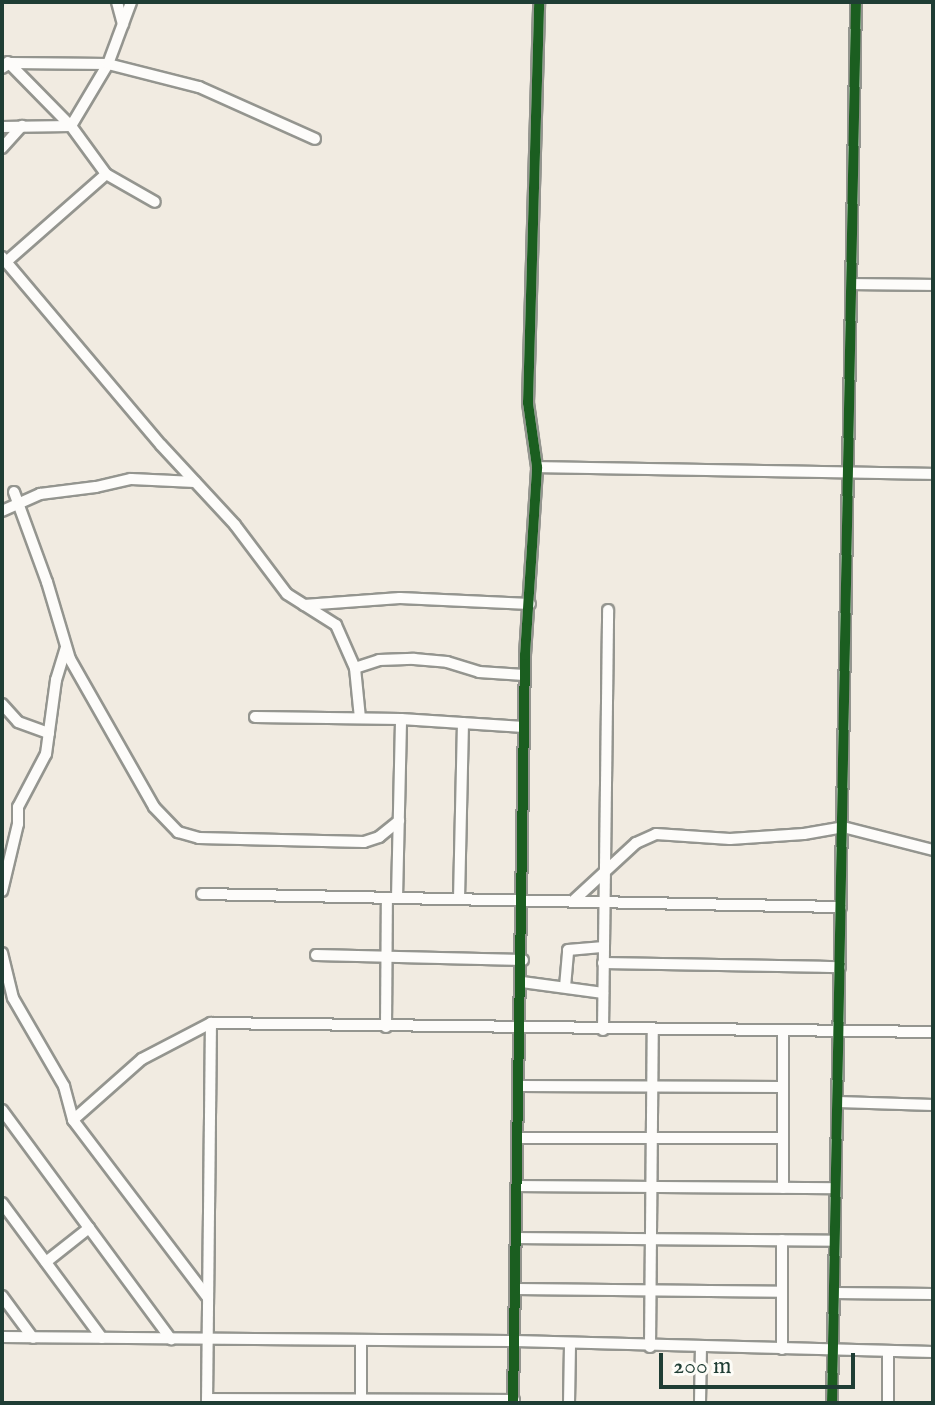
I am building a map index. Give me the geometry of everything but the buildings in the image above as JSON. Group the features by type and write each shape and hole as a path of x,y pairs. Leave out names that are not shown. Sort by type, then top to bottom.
{"street":[{"path":"117,2 124,26"},
{"path":"71,126 108,64 131,2"},
{"path":"211,1023 207,1401 514,1402 524,901 524,675 537,467 528,403 539,2"},
{"path":"832,1403 856,2"},
{"path":"5,64 108,64 199,87 315,139"},
{"path":"5,64 71,126 106,174 155,202"},
{"path":"2,148 22,126"},
{"path":"2,127 71,126"},
{"path":"106,174 4,259 235,525 287,594 336,625 355,668 360,718"},
{"path":"853,284 933,285"},
{"path":"537,467 933,474"},
{"path":"2,511 40,494 131,479 195,482"},
{"path":"14,492 47,582 66,646 87,692 154,807 178,832 199,838 364,842 379,837 399,821"},
{"path":"304,605 400,598 530,604"},
{"path":"603,1030 608,610"},
{"path":"2,891 18,824 18,807 46,754 56,680 66,646"},
{"path":"355,668 379,660 414,659 447,662 479,672 524,675"},
{"path":"2,704 18,722 49,733"},
{"path":"255,717 401,719 524,727"},
{"path":"386,1027 386,957 399,821 401,719"},
{"path":"459,899 463,723"},
{"path":"572,902 636,843 656,834 730,839 804,834 843,827 933,850"},
{"path":"202,894 841,907"},
{"path":"565,987 568,950 604,947"},
{"path":"2,953 13,998 64,1086 73,1120 208,1298"},
{"path":"316,955 523,960"},
{"path":"603,963 840,967"},
{"path":"522,982 603,993"},
{"path":"73,1120 142,1059 211,1023 653,1031 933,1032"},
{"path":"650,1347 653,1031"},
{"path":"783,1031 783,1188"},
{"path":"520,1086 783,1087"},
{"path":"838,1102 933,1105"},
{"path":"2,1110 171,1339"},
{"path":"519,1138 783,1138"},
{"path":"518,1186 836,1188"},
{"path":"2,1203 102,1338"},
{"path":"46,1262 89,1228"},
{"path":"517,1238 834,1241"},
{"path":"782,1240 782,1349"},
{"path":"516,1289 782,1292"},
{"path":"834,1293 933,1294"},
{"path":"2,1296 33,1338"},
{"path":"2,1337 515,1341 570,1345 933,1352"},
{"path":"361,1342 361,1402"},
{"path":"570,1345 569,1403 579,1403"},
{"path":"700,1403 701,1348"},
{"path":"888,1351 888,1403"}],"cycle path":[{"path":"513,1403 525,655 537,467 528,403 539,2"},
{"path":"832,1403 856,2"}]}
